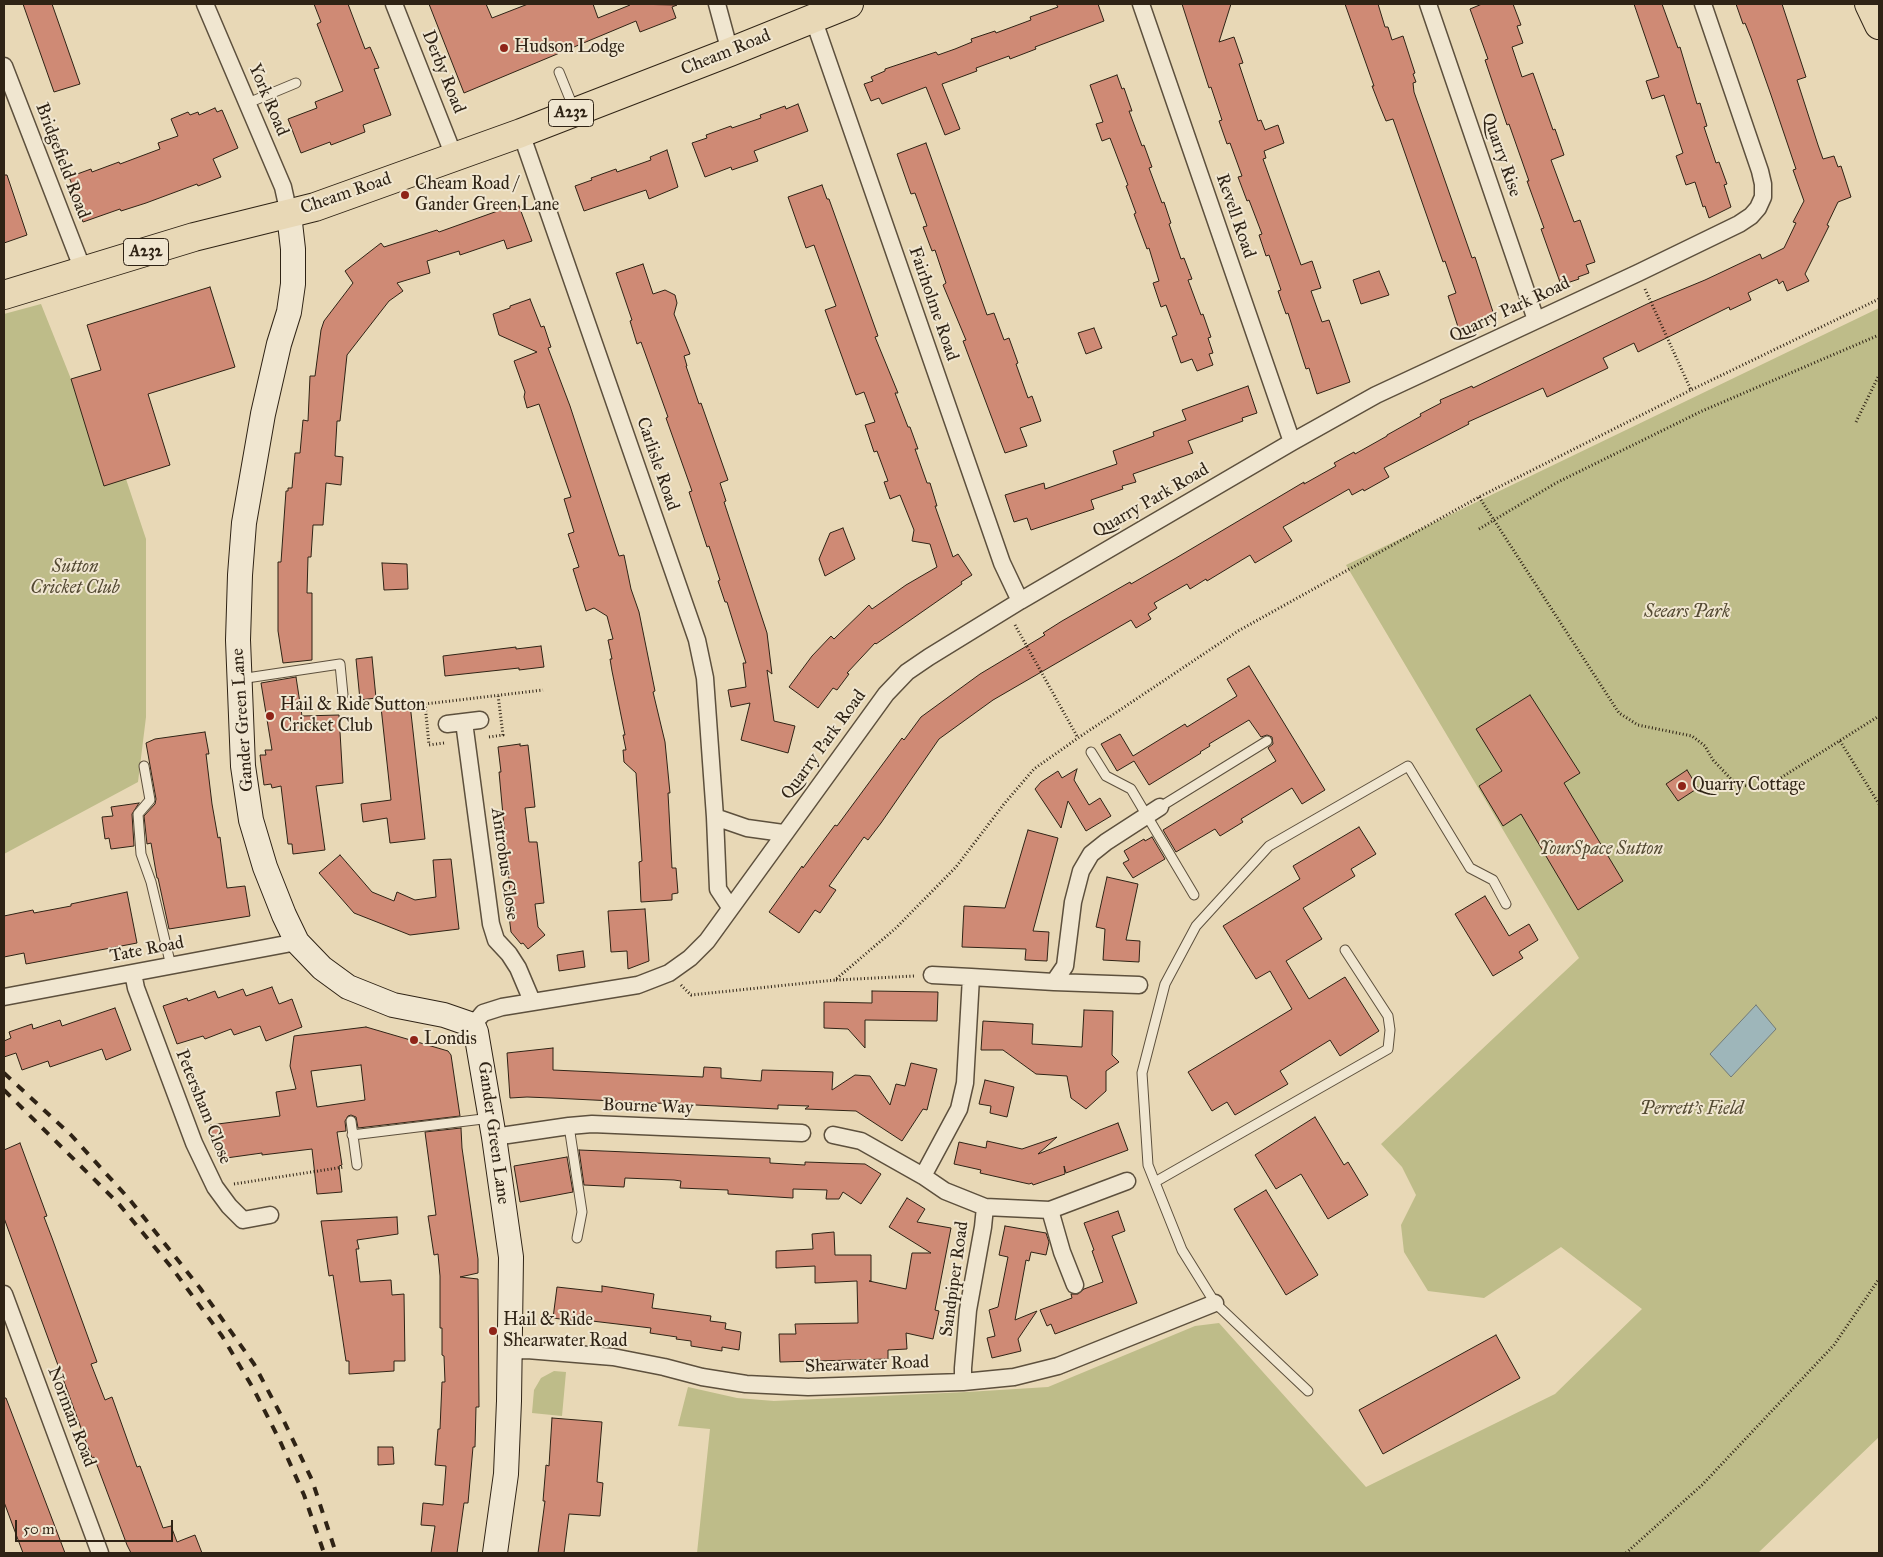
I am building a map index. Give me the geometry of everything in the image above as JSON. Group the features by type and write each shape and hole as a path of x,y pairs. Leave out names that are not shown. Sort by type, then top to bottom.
{"highway":[{"name":"Cheam Road","path":"4,295 194,237 315,207 521,133 848,4"},
{"path":"1869,4 1879,25"}],"street":[{"name":"York Road","path":"205,4 283,188 289,214"},
{"name":"Derby Road","path":"394,4 454,156"},
{"path":"718,4 730,52"},
{"name":"Revell Road","path":"1141,4 1292,442"},
{"name":"Quarry Rise","path":"1428,4 1536,320"},
{"name":"Quarry Park Road","path":"473,1026 483,1013 502,1007 638,985 668,973 690,958 707,941 783,833 886,694 908,672 929,657 1013,605 1292,442 1376,396 1638,273 1675,253 1739,224 1750,216 1758,208 1762,197 1763,184 1703,4"},
{"name":"Fairholme Road","path":"812,18 1002,563 1013,605"},
{"name":"Bridgefield Road","path":"4,66 83,270"},
{"name":"Carlisle Road","path":"521,133 698,646 705,678 718,889 730,907"},
{"name":"Gander Green Lane","path":"289,214 293,249 293,284 289,312 279,344 263,414 244,523 238,640 242,766 251,820 265,867 284,915 298,942 322,968 348,987 393,1005 444,1015 473,1026 479,1042 493,1127 510,1257 510,1352 506,1474 495,1553"},
{"name":"Antrobus Close","path":"448,724 472,721 490,924 496,940 509,954 518,968 532,1001"},
{"path":"1054,982 1065,966 1074,902 1081,871 1091,854 1153,811"},
{"path":"715,817 747,828 783,833"},
{"name":"Tate Road","path":"4,997 298,942"},
{"name":"Petersham Close","path":"133,973 136,988 194,1143 215,1187 228,1206 243,1220 270,1215"},
{"path":"932,975 1139,985"},
{"path":"923,1176 959,1109 964,1083 971,977"},
{"name":"Bourne Way","path":"493,1127 592,1124 802,1133"},
{"name":"Sandpiper Road","path":"833,1135 861,1141 923,1176 945,1191 985,1207 968,1310 963,1382"},
{"path":"985,1207 1050,1210 1127,1181"},
{"path":"1050,1210 1074,1285"},
{"name":"Norman Road","path":"4,1294 100,1553"},
{"name":"Shearwater Road","path":"510,1352 527,1350 613,1357 702,1377 746,1384 808,1387 963,1382 1014,1377 1058,1366 1215,1303"}],"lane":[{"path":"559,72 575,112"},
{"path":"248,103 296,83"},
{"path":"239,679 340,664 343,695"},
{"path":"1153,811 1267,741"},
{"path":"1091,752 1106,776 1131,789 1153,811 1194,895"},
{"path":"144,766 150,800 138,814 141,854 151,882 170,966"},
{"path":"1308,1391 1215,1303 1182,1250 1148,1164 1142,1073 1166,984 1196,926 1270,846 1408,766 1470,868 1493,880 1506,904"},
{"path":"1155,1182 1388,1049 1390,1030 1388,1016 1345,950"},
{"path":"351,1121 357,1165"},
{"path":"569,1126 582,1212 577,1238"},
{"path":"352,1136 493,1127"}],"path":[{"path":"1638,273 1690,390"},
{"path":"835,980 896,928 956,868 1004,804 1034,769 1238,630 1479,497 1690,390 1879,299"},
{"path":"1479,529 1556,483 1702,411 1879,335"},
{"path":"1856,422 1879,375"},
{"path":"1479,497 1619,713 1638,724 1692,736 1705,746 1713,760 1732,780 1757,788 1772,784 1879,716"},
{"path":"1013,605 1078,738"},
{"path":"425,704 543,690"},
{"path":"498,695 503,735"},
{"path":"1840,740 1879,804"},
{"path":"668,973 691,995 835,980 932,975"},
{"path":"215,1187 357,1165"},
{"path":"1626,1553 1702,1485 1834,1345 1879,1279"}],"green space":[{"name":"Sutton Cricket Club","path":"41,304 71,379 104,485 126,479 146,539 146,717 138,782 4,854 4,314"},
{"path":"1879,308 1879,1437 1758,1553 697,1553 710,1429 678,1426 688,1387 737,1398 774,1401 1048,1387 1195,1326 1219,1323 1366,1487 1555,1394 1642,1309 1561,1247 1484,1298 1428,1291 1404,1252 1401,1225 1416,1195 1402,1167 1381,1144 1579,958 1346,565"},
{"path":"554,1371 566,1372 562,1416 532,1413 534,1390 541,1378"}],"water":[{"path":"1756,1005 1776,1029 1731,1077 1710,1054"}],"building":[{"path":"23,4 52,4 80,84 54,92"},
{"path":"314,4 348,4 365,49 370,47 379,68 374,69 391,115 363,125 365,132 331,145 330,142 301,153 288,119 317,108 315,102 343,91 317,24 321,22"},
{"name":"Hudson Lodge","path":"429,4 486,4 492,18 528,4 593,4 598,18 630,4 677,5 672,7 676,18 640,32 636,21 464,93"},
{"path":"1056,4 1098,4 1104,21 1035,47 1036,49 1010,59 1009,56 976,68 977,71 942,84 960,129 945,135 926,87 882,104 879,98 871,101 864,84 873,81 871,77 885,71 885,69 936,52 938,55 955,49 972,42 971,39 995,31 996,33 1031,20 1030,17 1058,7"},
{"path":"1182,4 1231,4 1219,42 1234,37 1243,63 1239,64 1258,121 1261,120 1265,130 1278,125 1284,143 1264,151 1266,158 1263,159 1301,265 1312,261 1321,288 1311,291 1322,322 1329,320 1350,382 1317,394 1309,368 1306,369 1288,313 1286,314 1281,300 1278,291 1281,290 1269,255 1266,256 1259,235 1262,234 1238,177 1242,176 1230,143 1227,144 1219,121 1222,120 1211,87 1209,88"},
{"path":"1345,4 1378,4 1385,27 1388,27 1392,40 1403,36 1415,73 1413,74 1416,82 1413,83 1414,92 1472,258 1475,257 1495,318 1459,330 1448,296 1456,293 1445,261 1443,262 1393,119 1386,121 1379,104"},
{"path":"1482,4 1513,4 1521,25 1517,26 1523,43 1512,47 1522,77 1533,73 1553,130 1555,129 1564,155 1551,160 1574,222 1580,220 1595,262 1586,265 1589,273 1578,277 1579,279 1561,285 1541,229 1544,228 1527,181 1529,181 1509,124 1507,125 1485,60 1488,59 1470,9"},
{"path":"1634,4 1662,4 1678,48 1680,47 1697,104 1700,103 1707,126 1704,127 1716,163 1719,162 1727,184 1724,185 1731,207 1709,218 1705,206 1703,207 1695,182 1686,185 1676,156 1683,153 1664,95 1652,99 1646,81 1659,77"},
{"path":"1736,4 1782,4 1806,77 1797,80 1823,159 1834,156 1838,167 1841,166 1851,197 1838,202 1827,225 1829,226 1805,274 1809,281 1787,291 1783,281 1779,284 1777,279 1748,293 1751,300 1730,310 1729,307 1638,352 1634,343 1603,358 1608,368 1547,397 1543,388 1468,422 1469,424 1384,468 1389,477 1364,491 1363,489 1352,495 1349,489 1283,527 1292,541 1255,563 1250,555 1190,589 1187,584 1154,603 1157,608 1148,614 1151,619 1136,628 1131,620 993,700 939,739 881,823 868,840 864,837 829,886 836,890 820,913 815,910 799,933 769,912 802,866 803,868 835,825 837,826 902,738 904,740 921,717 980,674 1045,635 1043,633 1062,621 1130,582 1131,584 1304,482 1304,484 1336,466 1334,463 1354,452 1355,454 1421,416 1420,414 1441,403 1440,400 1472,386 1473,388 1647,304 1705,280 1760,254 1762,259 1784,248 1796,223 1793,222 1804,201 1793,170 1796,169 1771,95 1751,38 1745,23 1743,24"},
{"path":"1117,75 1122,89 1124,88 1132,111 1129,111 1152,167 1149,168 1162,203 1164,202 1181,259 1184,258 1192,279 1188,280 1211,337 1208,338 1213,353 1209,354 1213,365 1197,371 1192,359 1181,363 1172,337 1177,335 1166,305 1161,307 1153,283 1159,281 1149,248 1147,249 1134,214 1136,213 1126,186 1128,185 1110,138 1102,141 1096,124 1103,122 1090,85"},
{"path":"798,104 808,131 754,151 758,161 732,170 731,167 705,177 692,143 707,138 706,135 761,118 760,115 785,106 786,109"},
{"path":"215,108 217,112 222,110 238,148 213,159 221,177 83,222 70,188 73,187 69,177 91,169 92,172 119,162 120,164 160,149 158,143 178,136 171,119 188,112 190,115 198,112 199,115"},
{"path":"926,143 987,315 994,313 1004,340 1009,338 1028,398 1032,396 1041,421 1020,428 1027,446 1005,453 963,341 966,340 943,285 946,283 935,250 932,251 923,227 927,226 915,193 911,194 897,154"},
{"path":"667,150 678,187 649,199 646,190 584,211 575,186 616,169 617,172 651,160 650,157"},
{"path":"4,175 7,175 27,235 4,243"},
{"path":"822,185 827,199 829,199 878,336 875,337 898,393 895,393 918,449 915,449 927,483 930,483 937,506 935,506 953,557 958,554 972,575 961,582 962,584 875,643 847,673 849,674 837,690 833,688 818,708 789,687 812,656 831,636 834,639 869,605 872,609 906,585 937,567 930,544 912,541 914,530 900,495 890,499 884,482 888,481 877,451 874,452 865,425 875,422 864,392 856,395 825,310 836,306 814,245 806,248 788,197"},
{"path":"519,206 532,241 507,249 504,240 460,255 459,251 427,261 430,273 397,283 403,291 389,301 347,355 340,421 337,421 335,456 343,457 341,485 326,483 323,525 313,525 311,557 308,557 307,593 312,593 312,660 283,663 278,631 278,562 281,562 286,491 288,491 288,488 292,488 295,453 300,453 303,420 308,421 310,376 315,376 321,330 324,321 353,283 345,271 381,243 384,247 437,230 439,232 506,208 507,210"},
{"path":"643,264 653,294 665,290 675,295 677,303 674,314 690,354 684,356 686,366 728,480 720,483 726,501 724,502 767,633 772,674 767,670 774,721 795,726 788,753 741,740 750,703 731,707 728,690 746,687 743,663 746,663 727,602 725,602 718,581 720,580 709,546 707,547 689,492 692,491 666,418 668,417 641,342 637,344 630,321 632,320 616,273"},
{"path":"1379,271 1389,295 1361,304 1353,280"},
{"path":"210,287 235,367 148,394 170,465 104,486 71,379 101,370 87,325"},
{"path":"530,299 541,327 544,326 551,347 548,348 570,406 619,556 624,555 631,589 639,612 655,691 653,692 665,742 670,793 668,793 672,868 676,868 678,893 672,894 672,900 641,902 639,862 642,861 636,773 624,762 623,750 626,750 623,735 625,735 612,671 610,659 612,659 608,640 613,639 607,616 594,608 586,611 573,569 579,567 568,534 574,532 564,499 571,497 539,404 527,408 524,397 525,392 514,361 537,352 499,335 493,314"},
{"path":"1094,328 1102,348 1086,354 1078,333"},
{"path":"1248,386 1257,413 1242,418 1243,421 1188,441 1193,453 1133,474 1136,482 1122,486 1123,489 1091,500 1094,509 1031,530 1027,518 1014,522 1005,495 1044,483 1045,489 1117,464 1113,451 1154,436 1153,432 1186,420 1182,410"},
{"path":"843,528 855,559 825,576 819,559 830,533"},
{"path":"382,563 407,564 408,589 384,590"},
{"path":"541,646 544,667 445,676 443,656 516,647 516,649"},
{"path":"372,657 376,698 360,700 356,659"},
{"path":"1249,666 1325,790 1302,804 1292,788 1241,819 1243,822 1220,836 1215,829 1176,852 1163,830 1276,761 1268,748 1273,744 1272,737 1267,735 1261,737 1249,720 1209,744 1210,746 1201,753 1149,785 1134,761 1117,771 1101,744 1120,734 1133,756 1185,724 1187,727 1237,696 1227,679"},
{"path":"296,677 302,716 339,715 343,783 316,786 325,850 293,854 292,844 288,844 281,786 272,788 271,784 264,785 260,755 266,755 265,750 272,750 261,683"},
{"path":"1530,695 1580,773 1564,783 1623,881 1578,910 1521,814 1503,826 1479,786 1502,771 1476,729"},
{"path":"410,704 425,839 390,843 387,818 363,822 361,804 391,800 381,707"},
{"path":"205,732 209,754 206,754 212,804 218,838 220,837 227,888 245,886 250,916 169,929 151,843 147,844 144,816 155,804 156,799 146,743 155,739"},
{"path":"520,744 520,746 528,745 535,807 525,808 529,842 537,842 544,903 535,904 538,927 545,935 528,949 511,932 506,891 510,891 498,747"},
{"path":"1077,769 1074,780 1089,805 1100,798 1111,816 1086,831 1068,801 1061,828 1035,789 1041,782 1058,771 1062,778"},
{"name":"Quarry Cottage","path":"1687,770 1698,788 1678,801 1666,784"},
{"path":"139,803 132,814 134,846 111,849 109,838 105,839 102,817 113,816 111,807"},
{"path":"1359,827 1376,854 1351,869 1355,876 1303,908 1322,939 1286,961 1309,999 1345,977 1379,1031 1340,1056 1330,1040 1280,1071 1288,1084 1235,1115 1227,1102 1212,1111 1188,1072 1292,1009 1270,971 1256,979 1223,926 1300,879 1293,866"},
{"path":"1028,830 1058,838 1033,931 1049,932 1047,961 1025,960 1026,949 962,947 964,906 1005,908"},
{"path":"1152,837 1165,859 1133,878 1123,863 1129,860 1124,851 1144,839 1145,841"},
{"path":"340,855 372,892 394,901 397,892 415,900 436,897 433,860 451,859 459,929 410,935 354,913 319,873"},
{"path":"1107,877 1138,884 1126,940 1140,941 1139,962 1103,960 1105,929 1096,927"},
{"path":"127,892 137,943 26,964 24,953 4,957 4,916 33,910 34,913 71,906 71,904"},
{"path":"1485,896 1509,936 1529,924 1538,940 1519,952 1523,958 1493,976 1455,914"},
{"path":"645,909 649,961 628,969 627,951 611,952 608,911"},
{"path":"583,951 585,967 559,971 557,955"},
{"path":"272,987 279,1004 292,999 302,1027 266,1041 260,1026 234,1035 231,1029 205,1039 203,1036 177,1044 163,1006 187,998 188,1001 215,991 218,998 243,989 246,996"},
{"path":"872,991 938,992 937,1021 865,1020 865,1048 848,1029 824,1028 824,1002 872,1003"},
{"path":"115,1008 131,1050 106,1060 102,1049 50,1067 48,1061 22,1070 16,1053 4,1057 4,1041 11,1038 9,1032 32,1024 33,1029 60,1020 62,1026"},
{"path":"1084,1010 1113,1011 1112,1055 1119,1062 1106,1071 1106,1091 1086,1109 1071,1098 1067,1076 1036,1074 1003,1050 981,1050 983,1021 1033,1024 1032,1044 1082,1047"},
{"path":"366,1027 448,1051 451,1055 460,1116 358,1128 356,1117 348,1116 345,1121 346,1131 337,1132 342,1165 339,1166 342,1192 317,1194 312,1149 219,1159 216,1144 213,1145 210,1125 280,1116 276,1092 296,1089 290,1066 294,1036","holes":["361,1065 365,1100 317,1107 311,1071"]},
{"path":"553,1048 553,1070 703,1077 704,1067 721,1068 721,1078 761,1081 762,1070 833,1072 832,1090 855,1075 870,1076 890,1105 896,1084 905,1086 911,1063 937,1069 927,1110 923,1109 902,1141 856,1111 805,1109 809,1106 778,1105 778,1109 552,1098 510,1098 507,1053"},
{"path":"985,1080 1014,1087 1007,1117 990,1113 991,1106 979,1104"},
{"path":"1315,1117 1344,1165 1348,1162 1368,1195 1328,1219 1301,1174 1276,1189 1255,1155"},
{"path":"1118,1123 1128,1150 1066,1173 1064,1166 1065,1174 1033,1185 1032,1183 1029,1184 980,1173 981,1170 954,1164 959,1142 986,1148 987,1141 1022,1149 1057,1137 1038,1154"},
{"path":"461,1128 462,1148 478,1259 478,1273 460,1277 478,1279 479,1407 476,1407 475,1447 473,1447 468,1503 464,1503 457,1553 431,1553 435,1526 421,1525 423,1503 443,1505 446,1466 435,1465 438,1429 440,1429 442,1382 445,1382 442,1328 440,1328 438,1254 434,1255 428,1216 436,1215 425,1132"},
{"path":"20,1143 47,1216 44,1217 97,1362 91,1364 105,1400 112,1397 137,1467 140,1466 163,1528 171,1526 177,1542 195,1535 202,1553 131,1553 127,1545 94,1457 92,1458 4,1218 4,1150"},
{"path":"579,1150 770,1158 770,1163 805,1165 805,1162 865,1164 881,1174 861,1204 843,1192 839,1199 826,1199 827,1190 793,1189 793,1198 728,1194 728,1190 680,1188 681,1181 674,1180 625,1178 624,1187 584,1185"},
{"path":"567,1157 573,1192 520,1202 514,1166"},
{"path":"1266,1190 1318,1275 1286,1295 1234,1209"},
{"path":"907,1198 925,1209 917,1222 951,1228 935,1310 939,1311 933,1339 906,1333 907,1349 888,1350 888,1359 780,1362 779,1334 796,1334 795,1324 858,1323 857,1281 815,1283 815,1266 776,1268 776,1251 813,1249 812,1234 834,1232 835,1255 871,1255 871,1281 869,1281 906,1289 912,1253 931,1253 889,1227"},
{"path":"1118,1211 1125,1231 1112,1236 1137,1303 1055,1334 1051,1324 1047,1326 1040,1310 1072,1298 1071,1294 1078,1294 1084,1289 1103,1282 1084,1223"},
{"path":"397,1217 398,1234 357,1240 359,1249 356,1249 360,1282 391,1280 392,1295 404,1294 405,1361 394,1361 394,1371 349,1374 349,1361 346,1361 333,1275 329,1276 321,1221"},
{"path":"1005,1226 1046,1233 1049,1242 1046,1255 1031,1252 1029,1261 1026,1260 1015,1320 1037,1311 1018,1339 1021,1351 992,1358 987,1338 995,1336 989,1310 998,1307 1008,1257 999,1255"},
{"path":"602,1286 654,1294 652,1308 711,1316 710,1321 726,1323 725,1329 741,1332 739,1350 722,1347 722,1351 691,1346 691,1341 650,1333 651,1328 553,1318 557,1287 602,1292"},
{"path":"1496,1335 1520,1378 1383,1454 1359,1410"},
{"path":"4,1398 6,1398 65,1553 23,1553 4,1502"},
{"path":"552,1418 602,1422 597,1482 603,1483 600,1516 569,1514 564,1553 538,1553 545,1501 543,1501 546,1465 549,1466"},
{"path":"378,1447 393,1447 394,1464 378,1465"}],"railway":[{"path":"4,1073 71,1135 130,1200 200,1288 254,1364 312,1480 336,1553"},
{"path":"4,1090 118,1203 172,1268 222,1336 253,1388 280,1441 304,1495 324,1553"}],"place":[{"name":"Hudson Lodge","path":"504,48"},
{"name":"Cheam Road / Gander Green Lane","path":"405,195"},
{"name":"Hail & Ride Sutton Cricket Club","path":"270,716"},
{"name":"Quarry Cottage","path":"1682,786"},
{"name":"Londis","path":"414,1040"},
{"name":"Hail & Ride Shearwater Road","path":"493,1331"}],"park label":[{"name":"Seears Park","path":"1687,613"},
{"name":"YourSpace Sutton","path":"1601,850"},
{"name":"Perrett's Field","path":"1692,1110"}]}
